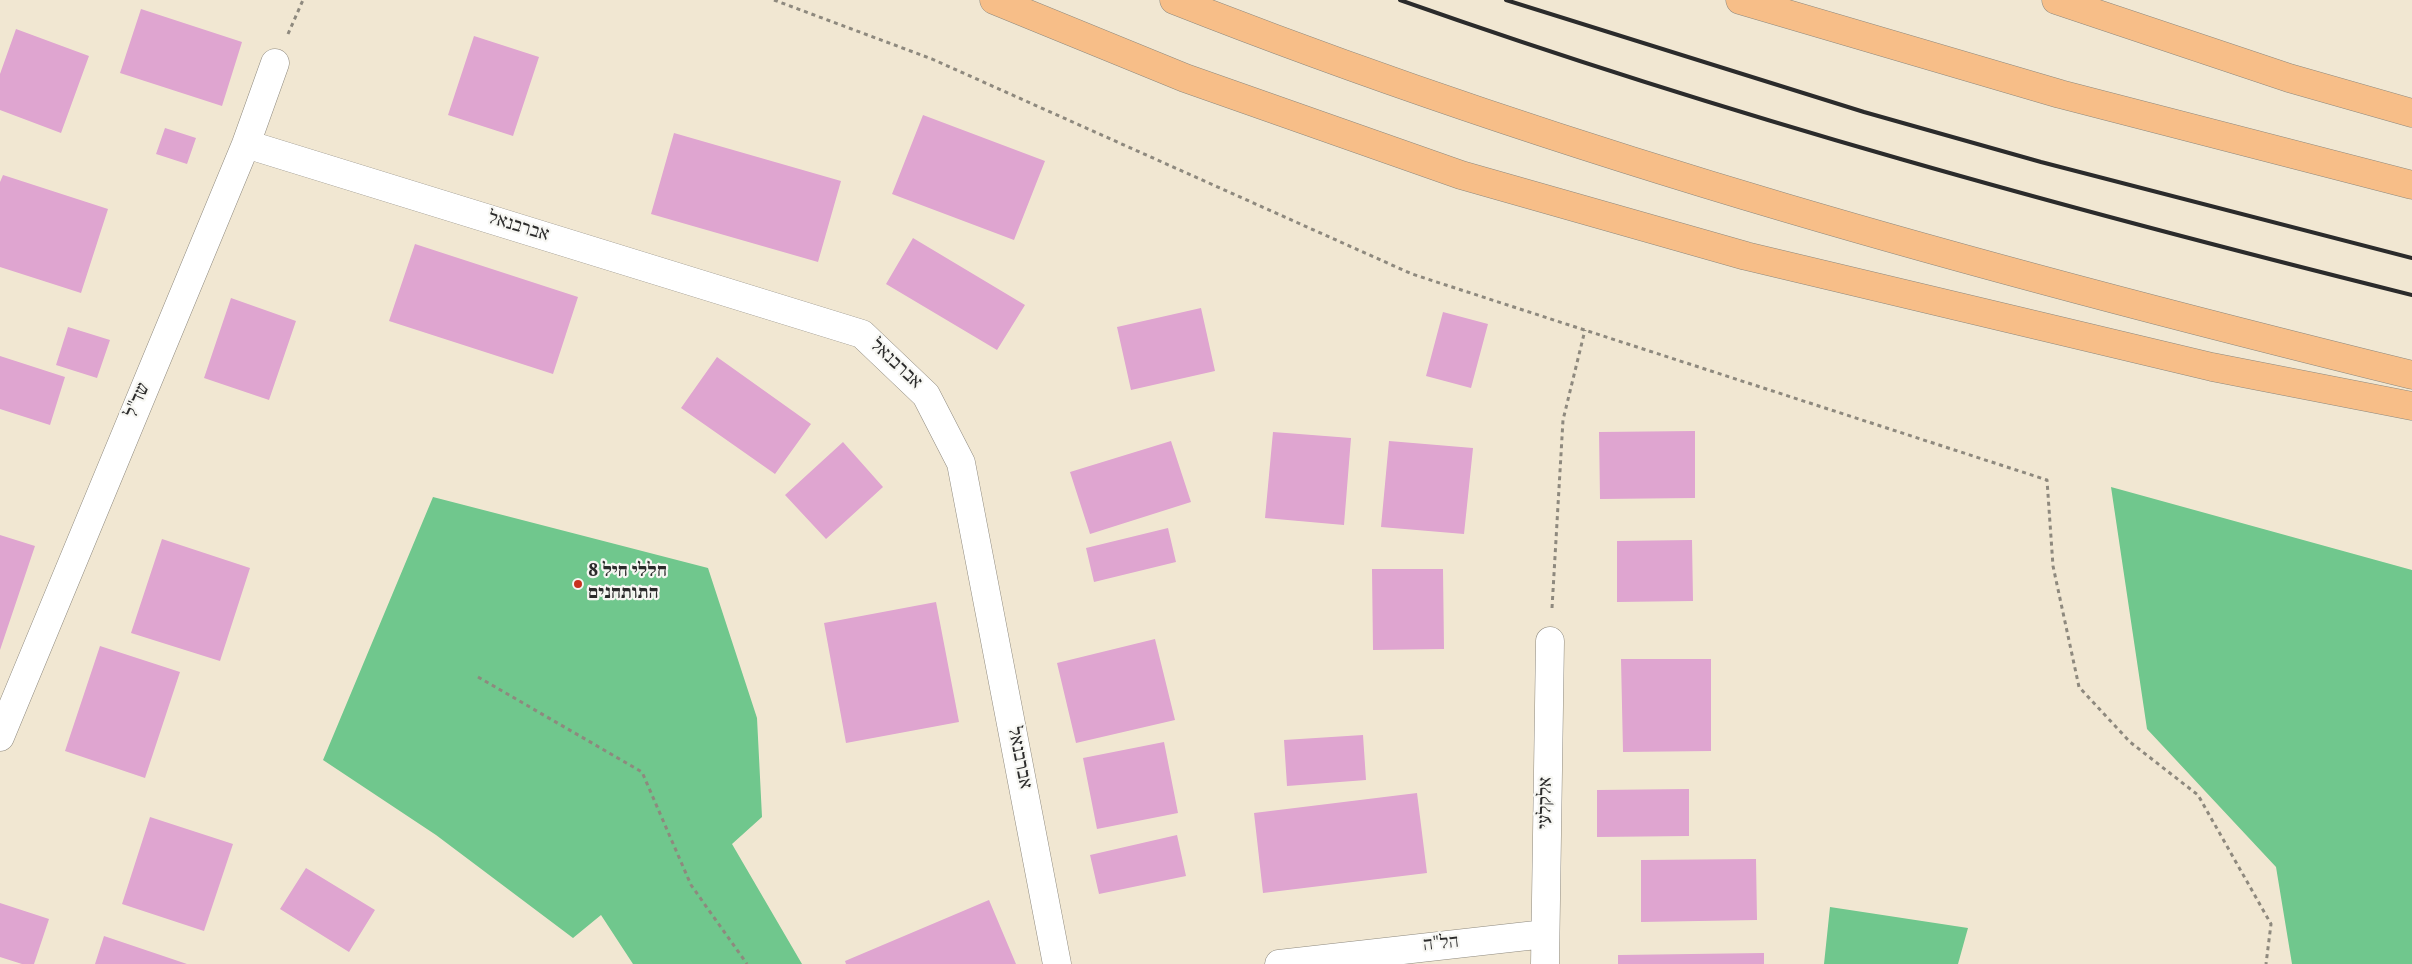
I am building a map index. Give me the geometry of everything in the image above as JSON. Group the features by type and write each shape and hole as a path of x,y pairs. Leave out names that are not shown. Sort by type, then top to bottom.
{"highway":[{"path":"994,0 1185,78 1480,180 1756,258 2212,367 2412,406"},
{"path":"1174,0 1272,38 1479,111 1658,168 2011,272 2412,375"},
{"path":"1740,0 2060,94 2412,185"},
{"path":"2056,0 2289,78 2412,113"}],"street":[{"name":"שד\"ל","path":"0,737 246,144 275,63"},
{"name":"אברבנאל","path":"246,144 862,334 926,395 961,462 1057,964"},
{"name":"אלקלעי","path":"1545,964 1550,641"},
{"name":"הל\"ה","path":"1278,964 1545,934"}],"path":[{"path":"774,0 932,59 1412,274 2047,480 2053,566 2079,687 2130,742 2198,795 2271,924 2266,964"},
{"path":"1550,641 1563,420 1585,330"},
{"path":"478,677 642,772 691,885 747,964"}],"green space":[{"path":"2111,487 2412,570 2412,964 2292,964 2276,867 2147,729"},
{"path":"433,497 708,568 757,718 762,817 732,844 802,964 633,964 601,915 573,938 436,835 323,760"},
{"path":"1830,907 1968,928 1958,964 1824,964"}],"building":[{"path":"141,9 242,42 222,106 120,73"},
{"path":"16,29 89,56 61,133 0,110 0,74"},
{"path":"474,36 539,57 513,136 448,115"},
{"path":"923,115 1045,161 1014,240 892,194"},
{"path":"165,128 196,138 187,164 156,154"},
{"path":"674,133 841,181 818,262 651,214"},
{"path":"3,175 108,209 81,293 0,267 0,182"},
{"path":"913,238 1025,305 997,350 886,284"},
{"path":"415,244 578,297 553,374 389,321"},
{"path":"231,298 296,321 269,400 204,378"},
{"path":"1201,308 1215,371 1131,390 1117,327"},
{"path":"1443,312 1488,324 1471,388 1426,376"},
{"path":"68,327 110,340 97,378 56,365"},
{"path":"0,356 65,377 50,425 0,409"},
{"path":"717,357 811,424 775,474 681,408"},
{"path":"1695,431 1695,498 1600,499 1599,432"},
{"path":"1273,432 1351,438 1344,525 1265,518"},
{"path":"1171,441 1191,502 1090,534 1070,472"},
{"path":"1389,441 1473,448 1464,534 1381,527"},
{"path":"843,442 883,487 826,539 785,495"},
{"path":"1168,528 1176,562 1094,582 1086,548"},
{"path":"0,535 35,546 0,650"},
{"path":"162,539 250,568 220,661 131,633"},
{"path":"1692,540 1693,601 1617,602 1617,541"},
{"path":"1372,569 1443,569 1444,649 1373,650"},
{"path":"936,602 959,722 846,743 824,623"},
{"path":"1155,639 1175,720 1076,743 1057,663"},
{"path":"100,646 180,672 145,778 65,751"},
{"path":"1621,659 1711,659 1711,751 1623,752"},
{"path":"1363,735 1366,780 1287,786 1284,740"},
{"path":"1164,742 1178,813 1097,829 1083,758"},
{"path":"1689,789 1689,836 1597,837 1597,790"},
{"path":"1417,793 1427,873 1263,893 1254,813"},
{"path":"150,817 233,844 204,931 122,904"},
{"path":"1177,835 1186,876 1099,894 1090,855"},
{"path":"1756,859 1757,920 1641,922 1641,860"},
{"path":"306,868 375,910 349,952 280,909"},
{"path":"989,900 1016,964 846,964 845,961"},
{"path":"0,903 49,919 34,964 22,964 0,957"},
{"path":"104,936 187,964 95,964"},
{"path":"1764,953 1764,964 1618,964 1618,955"}],"railway":[{"path":"1400,0 1650,84 1902,160 2157,230 2412,295"},
{"path":"1506,0 1864,112 2041,162 2412,258"}],"place":[{"name":"8 חללי חיל התותחנים","path":"578,584"}]}
